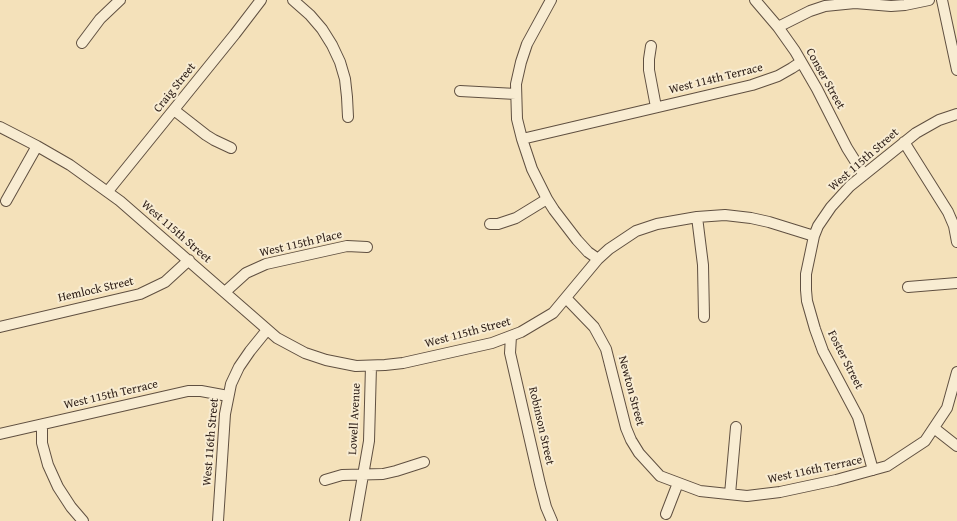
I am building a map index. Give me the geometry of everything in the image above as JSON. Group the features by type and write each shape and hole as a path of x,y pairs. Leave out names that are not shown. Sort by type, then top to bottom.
{"street":[{"path":"82,43 100,19 120,0"},
{"name":"Craig Street","path":"108,191 261,0"},
{"path":"293,0 310,15 322,29 340,62 345,79 348,117"},
{"path":"551,0 527,44 517,76 517,119 532,169 547,199 577,240 588,252 598,259"},
{"name":"Conser Street","path":"755,0 778,27 801,62 847,148 864,175"},
{"path":"778,27 799,16 825,6 855,3 891,6 929,0"},
{"path":"942,0 957,70"},
{"name":"West 114th Terrace","path":"651,46 649,70 656,107"},
{"name":"West 114th Terrace","path":"522,139 752,85 778,76 801,62"},
{"path":"460,91 516,94"},
{"path":"174,110 206,135 231,148"},
{"name":"West 115th Street","path":"0,127 70,165 108,191 139,215 267,330 288,344 305,353 326,360 345,365 371,366 403,363 492,342 511,336 534,325 553,313 598,259 609,249 636,231 657,224 697,217 725,216 751,218 769,222 814,236 818,226 831,207 845,191 904,142 939,120 957,114"},
{"path":"904,142 948,212 954,226 957,242"},
{"path":"6,201 37,146"},
{"path":"490,224 498,224 516,218 547,199"},
{"path":"697,217 703,272 704,317"},
{"name":"Foster Street","path":"814,236 806,274 807,301 823,351 858,417 873,470"},
{"name":"West 115th Place","path":"225,292 246,273 266,264 347,246 368,247"},
{"name":"Hemlock Street","path":"0,327 140,294 165,282 189,260"},
{"path":"908,287 957,283"},
{"name":"Newton Street","path":"566,298 594,327 606,349 612,368 622,416 631,440 639,453 660,476 678,483"},
{"name":"West 116th Street","path":"218,521 225,414 231,384 239,366 267,330"},
{"name":"Robinson Street","path":"511,336 510,353 540,484 546,507 552,521"},
{"name":"Lowell Avenue","path":"355,521 369,441 371,366"},
{"name":"West 116th Terrace","path":"678,483 700,491 747,496 780,492 836,480 887,466 925,441 947,408 957,372"},
{"name":"West 115th Terrace","path":"0,434 188,391 201,391 228,396"},
{"path":"42,425 42,443 48,465 58,487 71,508 83,521"},
{"path":"730,494 736,427"},
{"path":"934,428 957,446"},
{"path":"325,480 342,475 390,472 424,462"},
{"path":"666,514 678,483"}]}
